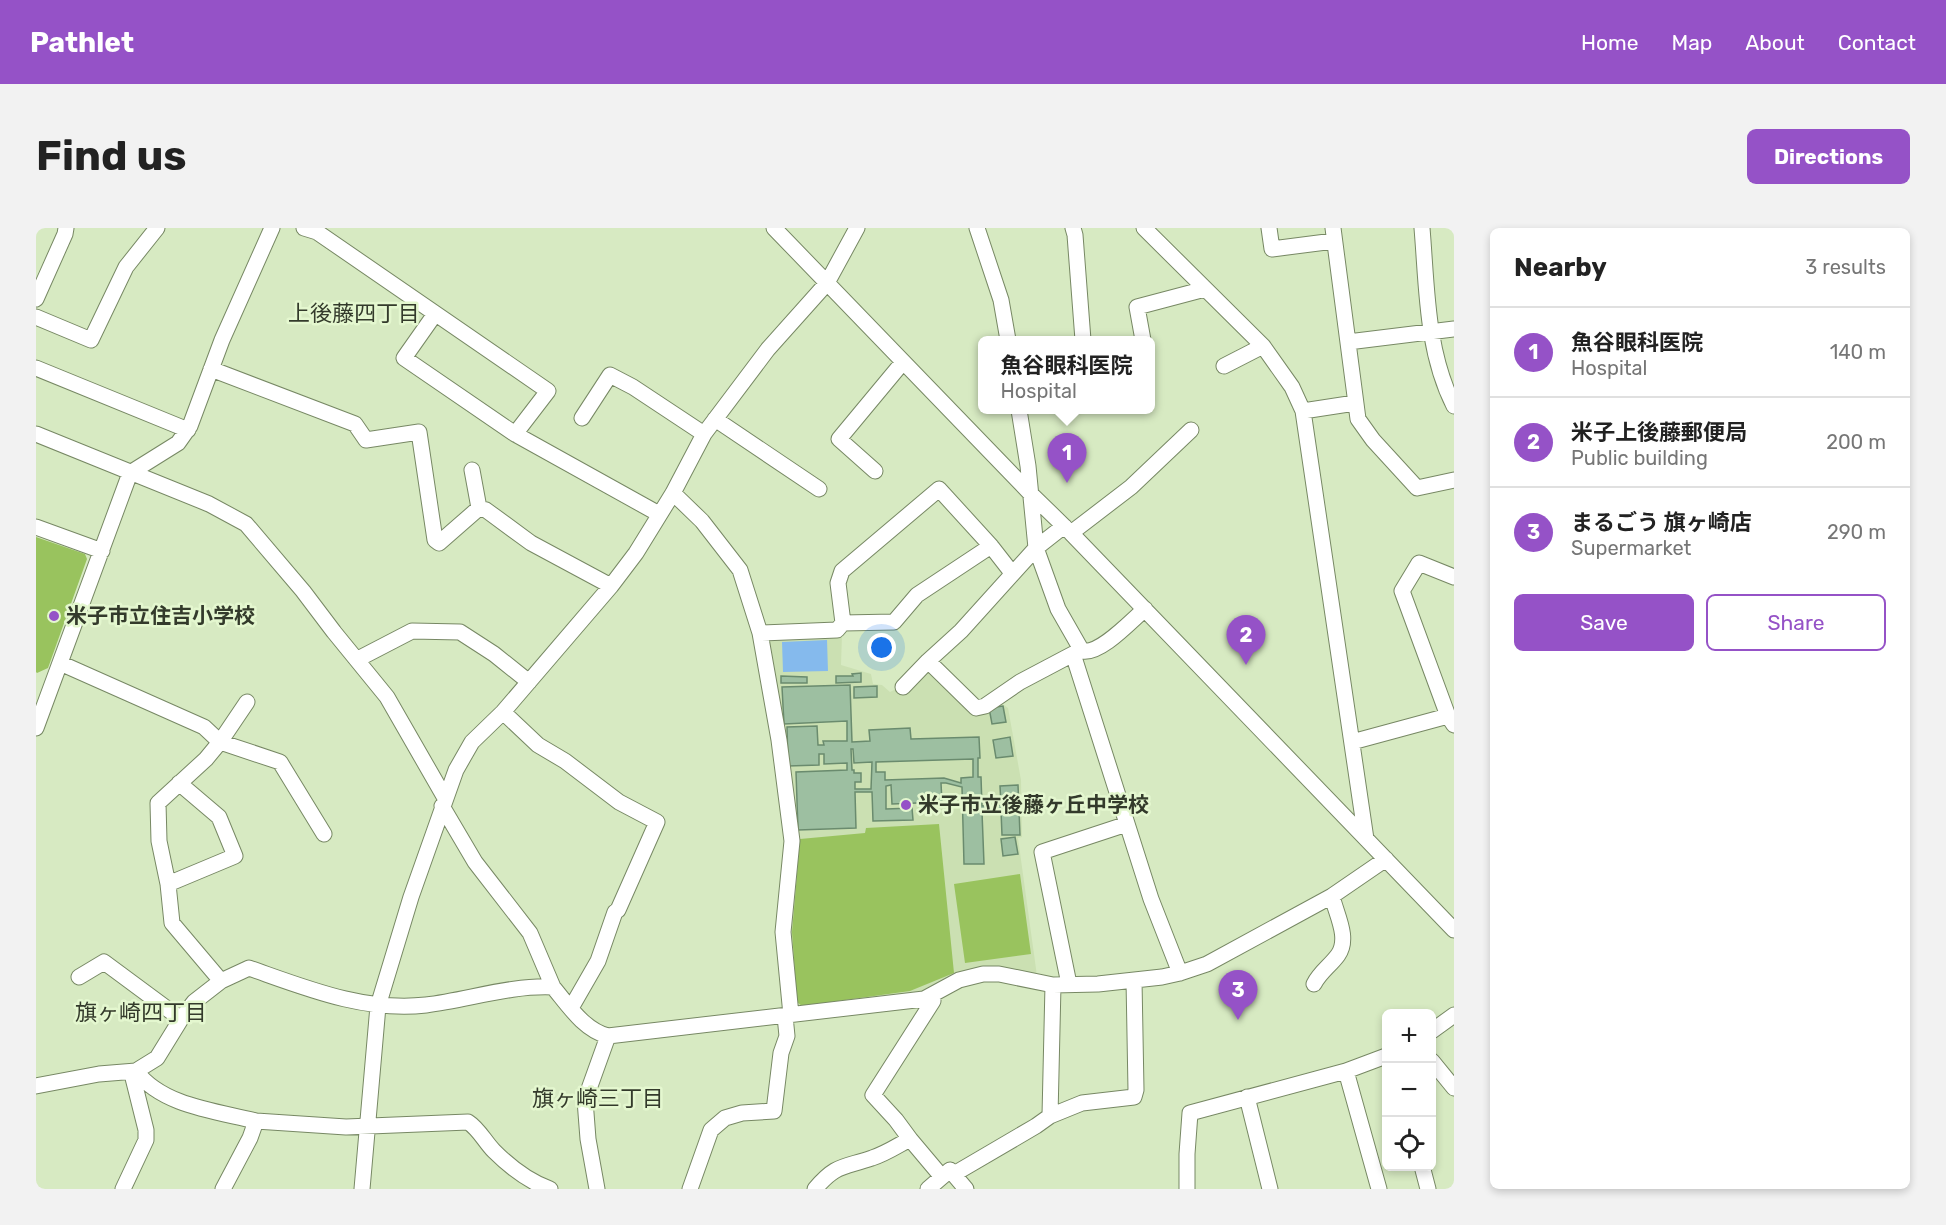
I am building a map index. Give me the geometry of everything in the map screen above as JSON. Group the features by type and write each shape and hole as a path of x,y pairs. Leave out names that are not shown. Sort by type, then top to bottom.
{"street":[{"path":"37,294 66,228"},
{"path":"36,317 91,340 126,267 157,228"},
{"path":"36,728 40,706 60,663 130,473 178,443 188,430 222,340 272,228"},
{"path":"304,228 317,232 548,392 515,434"},
{"path":"774,228 1454,930"},
{"path":"362,1189 378,1006 411,897 456,770 472,742 503,712 611,586 636,553 673,493 704,435 768,349 826,283 857,228"},
{"path":"977,228 1001,300 1007,336"},
{"path":"1073,228 1083,336"},
{"path":"1144,228 1263,346 1292,387 1303,411 1366,839"},
{"path":"1269,228 1272,249 1333,234 1358,419 1373,440 1417,488 1454,480"},
{"path":"1422,228 1430,332 1454,406"},
{"path":"1142,336 1137,307 1205,289"},
{"path":"435,314 404,358 515,434 659,514"},
{"path":"1348,342 1454,329"},
{"path":"1224,366 1263,346"},
{"path":"875,471 839,439 903,362"},
{"path":"36,368 188,430"},
{"path":"211,369 355,424 366,440 419,432 435,540 439,543 479,508"},
{"path":"582,418 610,375 633,387 704,435"},
{"path":"1303,411 1355,403"},
{"path":"1020,414 1028,466 1036,548 1058,609 1077,652 1127,824 1151,898 1180,974"},
{"path":"715,419 819,489"},
{"path":"903,687 961,632 1036,548 1131,487 1191,430"},
{"path":"36,434 209,504 246,524 303,591 387,697 475,862 530,933 553,987 597,1033 608,1036 924,999 959,980 983,974 999,974 1053,985 1134,980 1180,974 1207,964 1332,896 1386,859"},
{"path":"472,470 479,508"},
{"path":"760,633 837,630 843,623 838,583 842,571 939,489 991,546 1012,573"},
{"path":"673,493 702,521 740,570 760,633 779,740 792,841 783,932 787,1036 781,1053 774,1111 742,1113 726,1118 711,1130 690,1189"},
{"path":"479,508 486,510 531,543 611,586"},
{"path":"36,527 102,551"},
{"path":"843,623 894,622 917,595 991,546"},
{"path":"1352,742 1451,720 1402,591 1419,562 1454,577"},
{"path":"928,661 976,708 985,706 1020,682 1077,652 1087,652 1102,646 1145,609"},
{"path":"358,659 412,631 460,632 494,654 529,682"},
{"path":"60,663 204,727 219,741 280,762 324,834"},
{"path":"221,981 172,923 168,884 159,841 158,803 206,759 248,702"},
{"path":"503,712 538,745 565,761 619,802 657,822 618,910 615,912 598,961 571,1008"},
{"path":"168,884 235,856 219,817 179,783"},
{"path":"1069,984 1042,852 1127,824"},
{"path":"1314,984 1318,976 1339,954 1343,945 1343,934 1332,896"},
{"path":"79,977 104,962 181,1019"},
{"path":"36,1086 99,1074 136,1071 157,1058 194,1002 221,981 249,968 326,995 378,1006 424,1005 532,986 553,987"},
{"path":"927,1189 1050,1116 1083,1103 1134,1097 1136,1090 1134,980"},
{"path":"1050,1116 1053,985"},
{"path":"933,995 933,1001 873,1095 896,1120 910,1140 948,1176 966,1189"},
{"path":"1436,1028 1454,1015"},
{"path":"597,1189 588,1139 585,1100 608,1036"},
{"path":"1187,1189 1190,1113 1346,1071 1382,1058"},
{"path":"1433,1063 1454,1088"},
{"path":"136,1071 142,1079 162,1093 188,1104 256,1121 368,1127 468,1122 474,1125 493,1150 510,1166 550,1189"},
{"path":"123,1189 146,1140 146,1130 133,1077 136,1071"},
{"path":"1346,1071 1379,1189"},
{"path":"1247,1097 1270,1189"},
{"path":"223,1189 250,1138 256,1121"},
{"path":"815,1189 835,1169 874,1158 910,1140"},
{"path":"1423,1171 1428,1189"}],"shaded area":[{"name":"米子市立後藤ヶ丘中学校","path":"842,634 841,665 871,674 873,684 882,685 890,692 919,666 974,710 998,701 1008,708 1021,780 1022,837 1018,838 1037,976 991,968 926,992 800,1010 793,1006 788,932 795,849 765,636"}],"green space":[{"name":"米子市立住吉小学校","path":"36,537 85,554 87,559 48,668 37,673 36,672"},
{"path":"939,824 954,973 910,991 802,1006 797,1002 792,932 800,839 865,833 866,828"},
{"path":"1020,874 1031,954 965,963 954,884"}],"water":[{"path":"827,640 828,671 783,672 782,642"}],"building":[{"path":"861,673 861,682 836,683 836,676 853,676 852,674"},
{"path":"781,676 807,677 807,683 781,683"},
{"path":"850,685 852,742 870,741 869,730 910,728 911,739 979,737 978,777 981,777 982,806 1001,805 1000,786 1018,785 1020,835 1002,835 1001,811 982,812 984,864 964,864 962,787 946,783 941,783 942,802 892,804 891,785 886,786 886,809 912,808 913,820 873,821 872,792 855,792 856,828 798,830 796,772 847,770 847,763 824,764 824,754 819,754 819,765 788,766 787,727 817,726 818,745 824,745 823,741 847,741 847,721 784,724 782,687","holes":["851,749 853,749 854,763 872,762 871,789 855,789 855,782 861,782 861,773 854,773 852,770","973,759 973,777 961,778 961,783 944,778 885,780 885,772 876,772 876,762"]},
{"path":"877,686 877,697 854,698 854,687"},
{"path":"1003,706 1006,722 992,724 989,708"},
{"path":"1010,737 1013,756 996,758 993,740"},
{"path":"1015,837 1018,854 1003,856 1001,839"}],"place":[{"name":"魚谷眼科医院","path":"1067,483"},
{"name":"米子市立住吉小学校","path":"54,616"},
{"name":"米子上後藤郵便局","path":"1246,665"},
{"name":"米子市立後藤ヶ丘中学校","path":"906,805"},
{"name":"まるごう 旗ヶ崎店","path":"1238,1020"}],"district":[{"name":"上後藤四丁目","path":"354,313"},
{"name":"旗ヶ崎四丁目","path":"141,1012"},
{"name":"旗ヶ崎三丁目","path":"598,1098"}]}
